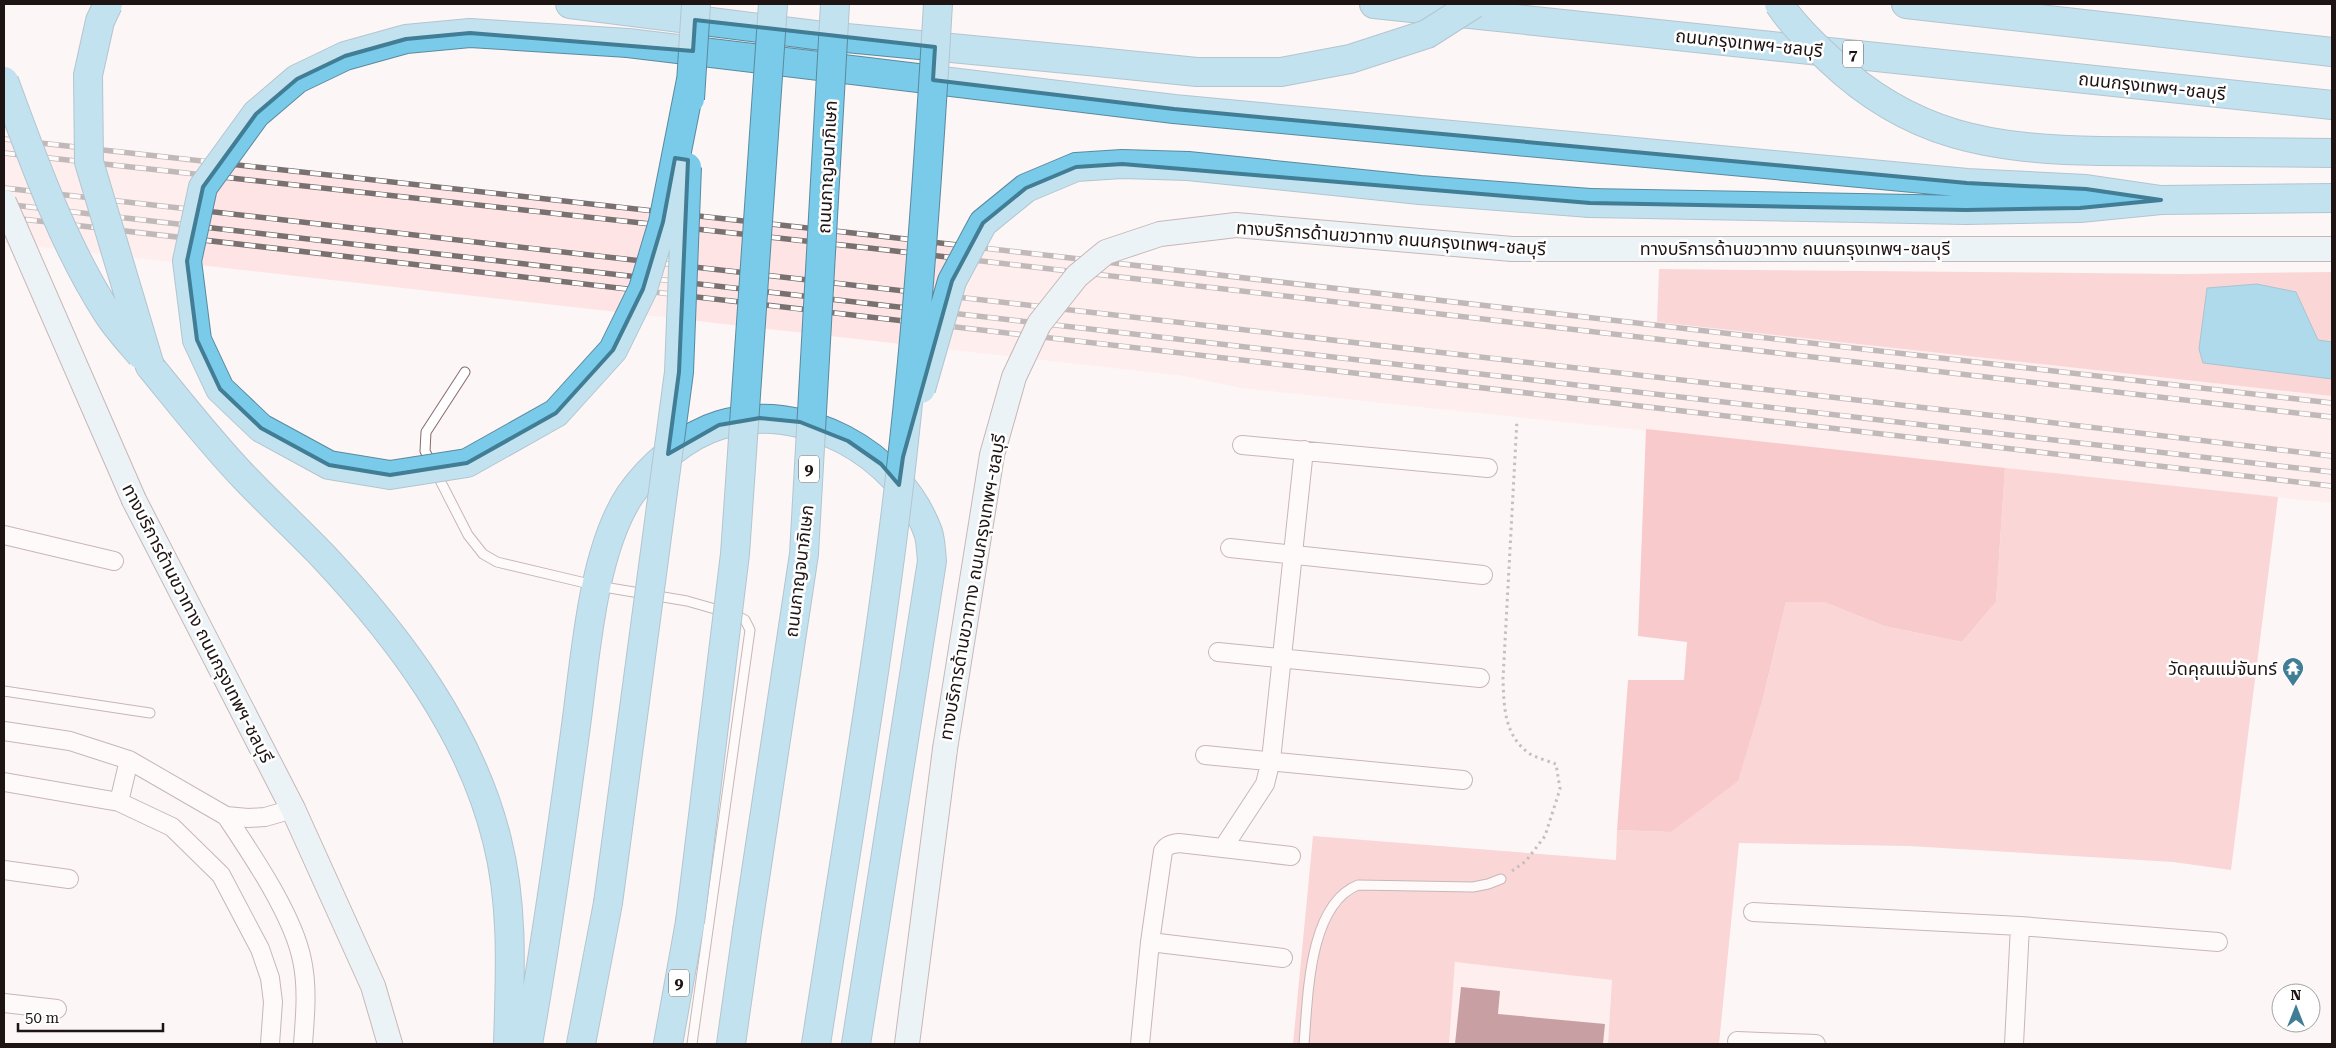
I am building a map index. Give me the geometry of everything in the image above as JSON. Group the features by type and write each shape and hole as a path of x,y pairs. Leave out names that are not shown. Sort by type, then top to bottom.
{"highway":[{"path":"108,4 100,21 88,75 89,162 150,366"},
{"path":"570,4 816,35 1197,72 1281,72 1350,59 1427,34 1474,4"},
{"path":"581,1044 608,903 679,372 696,4"},
{"name":"9","path":"668,1044 690,922 735,554 773,4"},
{"name":"ถนนกาญจนาภิเษก","path":"731,1044 804,554 835,4"},
{"path":"816,1044 881,630 903,457 927,184 938,4"},
{"name":"ถนนกรุงเทพฯ-ชลบุรี","path":"1374,4 2332,105"},
{"path":"1779,4 1808,40 1869,93 1897,111 1960,136 1994,144 2031,148 2100,151 2332,153"},
{"path":"1906,4 2332,52"},
{"path":"691,80 663,222 643,289 614,350 556,413 467,463 390,475 329,465 261,428 220,389 197,340 188,261 203,187 256,114 297,79 345,56 406,39 470,32 628,43 1174,109 1967,183 2086,189 2162,200"},
{"path":"4,81 37,170 74,252 108,314 245,478 323,556 393,638 436,697 468,754 497,840 508,900 508,1044"},
{"path":"903,457 952,280 983,224 1026,188 1076,167 1122,164 1188,166 1420,190 1590,203 1966,210 2080,208 2162,200 2332,198"},
{"path":"528,1044 546,947 598,586 608,536 631,494 673,448 719,425 760,418 800,422 848,441 881,464 912,500 929,534 932,561 856,1044"}],"main road":[{"name":"ทางบริการด้านขวาทาง ถนนกรุงเทพฯ-ชลบุรี","path":"4,202 134,500 293,809 373,986 390,1044"},
{"name":"ทางบริการด้านขวาทาง ถนนกรุงเทพฯ-ชลบุรี","path":"907,1044 944,749 992,456 1014,377 1039,324 1077,276 1106,252 1160,234 1236,225 1512,249 2332,249"}],"street":[{"path":"1242,445 1488,468"},
{"path":"1223,848 1265,784 1271,760 1304,450"},
{"path":"4,536 114,561"},
{"path":"1230,548 1483,575"},
{"path":"1218,652 1480,678"},
{"path":"4,731 70,741 129,760 226,816 265,876 290,926 302,960 305,991 303,1044"},
{"path":"1204,755 1463,780"},
{"path":"120,802 129,760"},
{"path":"4,782 120,802 172,827 221,874 260,949 270,978 273,1002 270,1044"},
{"path":"226,816 256,817 293,809"},
{"path":"1140,1044 1150,942 1163,852 1166,848 1178,843 1291,856"},
{"path":"4,870 69,879"},
{"path":"1753,912 2020,926 2218,942"},
{"path":"2014,1044 2020,926"},
{"path":"1150,942 1283,958"},
{"path":"4,1002 58,1009"},
{"path":"1737,1042 1816,1044"}],"lane":[{"path":"465,372 426,432 425,451 468,535 484,554 497,562 598,586 687,601 736,615 745,620 750,630 692,1044"},
{"path":"4,691 150,713"},
{"path":"1304,1044 1311,973 1322,926 1336,900 1346,890 1358,885 1473,887 1502,879"}],"path":[{"path":"1502,879 1526,861 1545,836 1560,789 1556,764 1530,754 1510,732 1504,713 1503,679 1516,420"}],"highlighted area":[{"path":"695,20 935,47 933,80 1174,109 1967,183 2086,189 2161,200 2080,208 1966,210 1590,203 1122,164 1076,167 1026,188 983,223 952,281 903,457 899,485 881,464 848,441 800,422 760,418 719,425 668,454 679,372 688,160 675,158 663,222 643,289 613,350 556,413 467,463 390,475 329,465 261,428 220,389 197,340 187,261 203,187 256,114 297,79 345,56 406,39 470,33 693,51"}],"shaded area":[{"path":"4,140 2332,396 2332,503 1241,388 1185,376 4,243"},
{"path":"1659,269 2183,274 2332,272 2332,396 1657,322"},
{"path":"1646,429 2005,468 1996,602 1962,642 1884,626 1824,602 1786,602 1764,694 1738,781 1671,832 1617,830 1628,680 1684,680 1687,642 1638,636"},
{"path":"2005,468 2278,497 2231,870 2173,862 1909,846 1739,843 1719,1044 1608,1044 1612,980 1455,962 1449,1044 1293,1044 1313,836 1616,860 1617,830 1671,832 1764,694 1786,602 1824,602 1884,626 1962,642 1996,602"},
{"path":"1455,962 1612,980 1608,1044 1449,1044"}],"water":[{"path":"2257,284 2296,292 2318,340 2332,342 2332,379 2203,363 2199,349 2207,288"}],"building":[{"path":"1461,987 1500,991 1498,1014 1605,1024 1603,1044 1455,1044"}],"railway":[{"path":"4,139 871,235 2332,403"},
{"path":"4,153 869,248 2332,417"},
{"path":"4,188 2332,456"},
{"path":"4,204 2332,472"},
{"path":"4,217 2332,486"}],"place":[{"name":"วัดคุณแม่จันทร์","path":"2293,687"}]}
